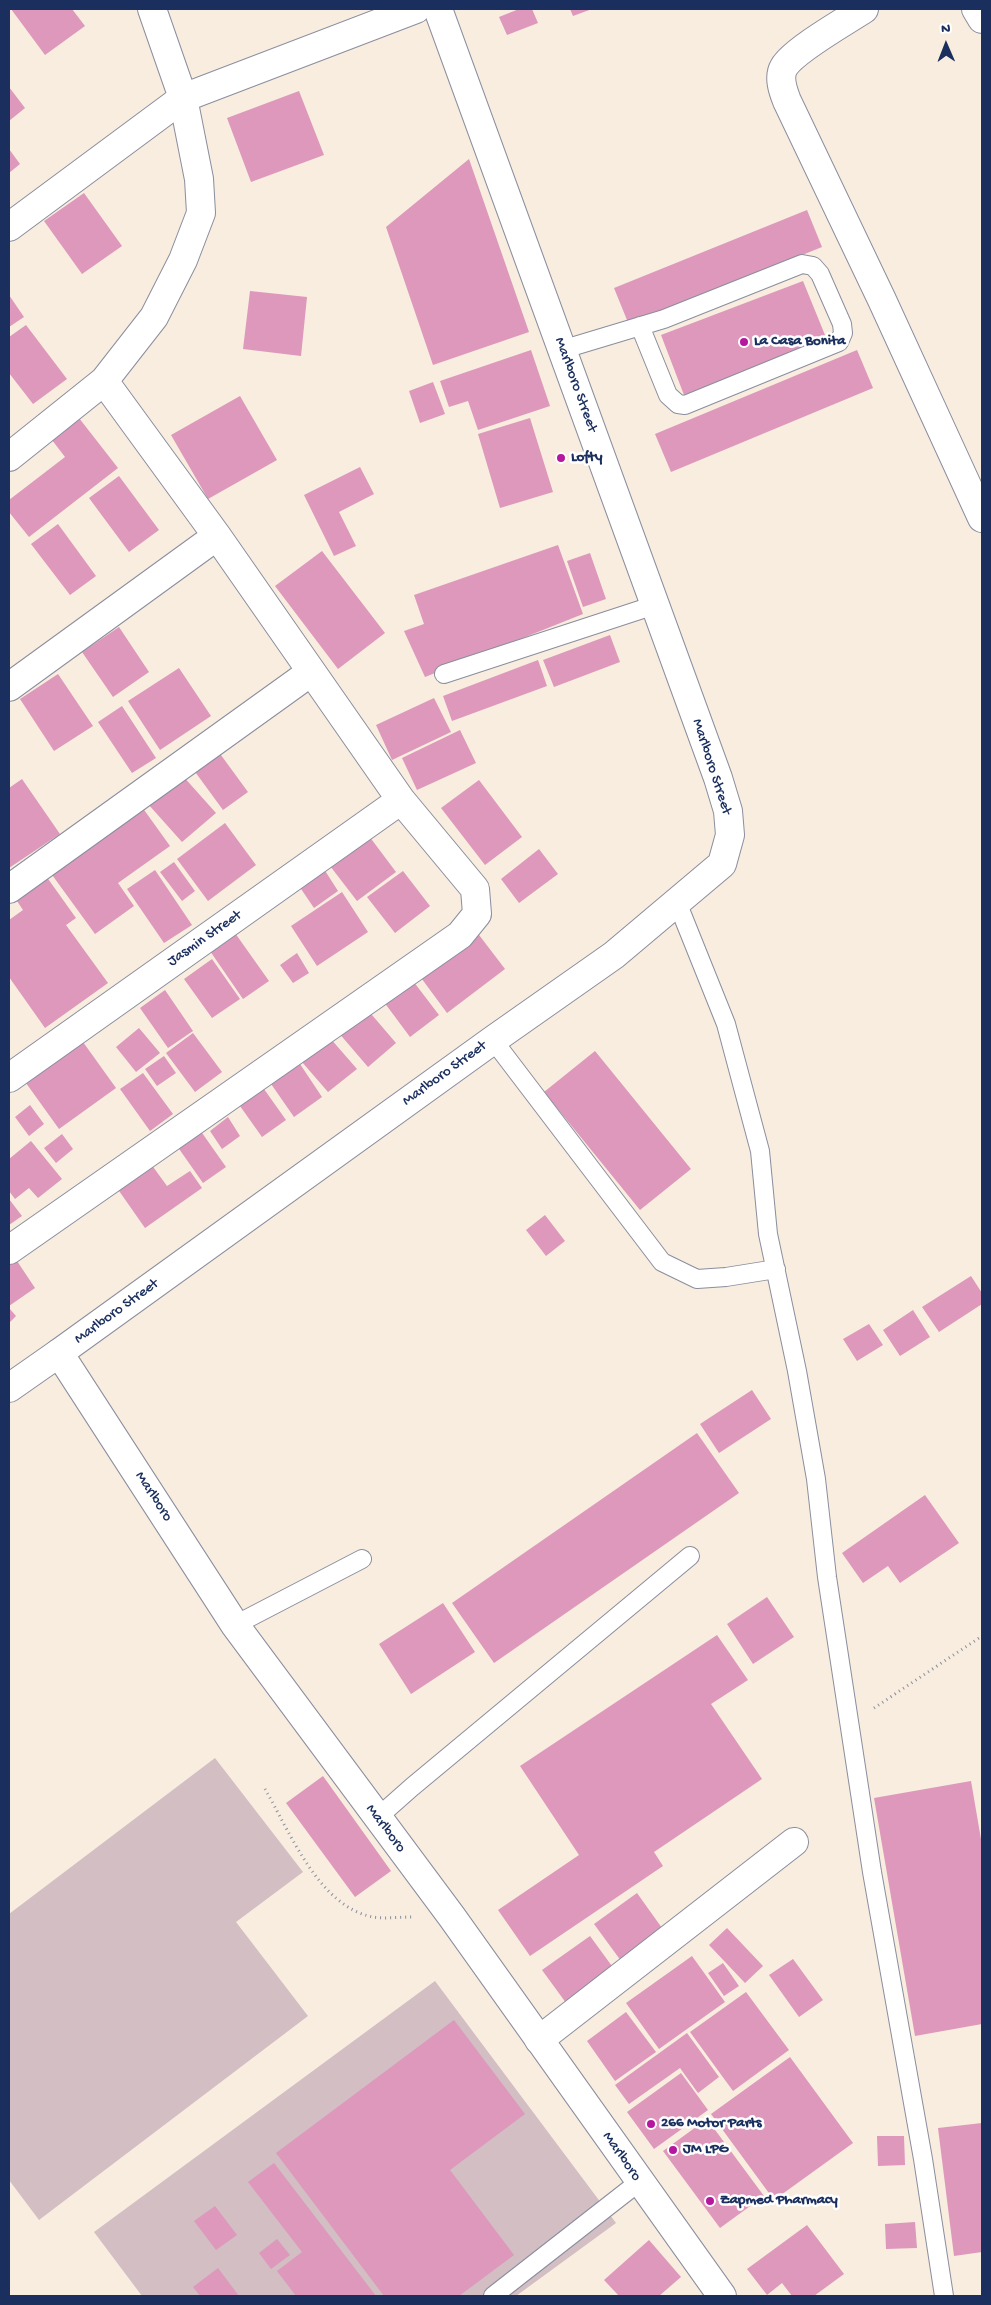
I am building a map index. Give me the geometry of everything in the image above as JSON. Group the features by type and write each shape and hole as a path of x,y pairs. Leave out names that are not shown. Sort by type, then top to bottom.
{"street":[{"path":"9,457 104,381 154,317 183,260 201,213 199,179 183,98 152,9"},
{"path":"9,227 183,98 416,9"},
{"name":"Marlboro Street","path":"9,1388 492,1040 614,955 722,864 730,835 728,810 438,9"},
{"path":"864,9 797,53 784,67 781,85 982,518"},
{"path":"976,9 982,19"},
{"path":"9,1250 460,935 477,914 474,889 401,800 217,536 104,381"},
{"path":"9,687 217,536"},
{"path":"9,890 310,672"},
{"name":"Jasmin Street","path":"9,1078 401,800"},
{"name":"Marlboro","path":"59,1353 235,1625 452,1918 638,2182 722,2296"},
{"path":"539,2040 794,1842"}],"lane":[{"path":"561,350 640,326 664,319 802,264 813,266 820,274 842,324 843,332 839,342 685,405 678,404 668,395 640,326"},
{"path":"444,674 655,605"},
{"path":"677,902 726,1024 760,1150 768,1234 797,1371 816,1479 827,1577 872,1872 923,2159 944,2296"},
{"path":"492,1040 662,1262 697,1279 726,1278 776,1269"},
{"path":"377,1818 690,1556"},
{"path":"235,1625 362,1559"},
{"path":"493,2296 638,2182"}],"path":[{"path":"850,1724 982,1636"},
{"path":"265,1789 319,1882 346,1907 373,1917 452,1918"}],"shaded area":[{"path":"215,1758 303,1872 236,1922 308,2016 39,2220 9,2180 9,1914"},
{"path":"435,1981 616,2223 516,2296 142,2296 94,2232"}],"building":[{"path":"11,9 72,9 85,26 45,55"},
{"path":"519,9 532,9 538,23 507,35 499,17"},
{"path":"570,9 592,9 573,16"},
{"path":"9,87 25,108 9,121"},
{"path":"299,91 324,155 251,182 227,118"},
{"path":"9,149 20,164 9,173"},
{"path":"469,159 529,332 433,365 386,227"},
{"path":"84,193 122,246 82,274 44,221"},
{"path":"807,210 822,247 629,325 614,288"},
{"path":"803,281 827,340 684,395 661,335"},
{"path":"250,291 307,297 301,356 243,349"},
{"path":"9,295 24,317 9,327"},
{"path":"26,325 67,379 33,404 9,373 9,337"},
{"path":"531,350 550,406 478,430 468,401 449,407 440,381"},
{"path":"857,350 873,388 671,472 655,434"},
{"path":"433,382 445,414 420,423 409,391"},
{"path":"240,396 277,460 208,499 171,435"},
{"path":"79,418 118,468 29,537 9,512 9,500 65,457 52,440"},
{"path":"530,418 553,492 500,508 478,434"},
{"path":"360,467 374,494 339,512 356,546 334,556 304,495"},
{"path":"119,476 159,530 129,552 89,498"},
{"path":"58,524 96,576 70,595 31,544"},
{"path":"558,545 583,614 425,677 404,631 424,624 414,595"},
{"path":"322,551 385,633 338,669 275,586"},
{"path":"590,553 606,599 583,607 567,561"},
{"path":"119,627 149,672 113,697 82,652"},
{"path":"610,635 620,662 554,687 543,660"},
{"path":"538,660 547,686 452,721 443,696"},
{"path":"179,668 211,716 160,750 128,701"},
{"path":"58,674 93,726 54,751 20,699"},
{"path":"434,698 451,732 392,760 376,725"},
{"path":"122,706 156,758 132,773 98,722"},
{"path":"460,730 476,763 417,790 402,758"},
{"path":"218,751 248,792 223,810 193,769"},
{"path":"182,775 216,813 182,842 148,804"},
{"path":"22,779 60,834 9,868 9,788"},
{"path":"479,780 522,837 485,865 441,808"},
{"path":"142,807 170,846 118,883 134,906 95,934 50,872"},
{"path":"225,823 256,865 208,901 177,859"},
{"path":"366,832 396,872 357,901 327,862"},
{"path":"539,849 558,874 519,903 501,879"},
{"path":"174,862 195,891 182,901 160,872"},
{"path":"322,866 338,891 314,908 297,883"},
{"path":"155,870 192,925 164,943 127,889"},
{"path":"403,871 430,906 395,933 367,897"},
{"path":"46,876 76,918 66,925 108,983 45,1028 9,977 9,920 23,910 15,898"},
{"path":"342,892 368,932 317,966 291,926"},
{"path":"476,931 505,969 447,1013 419,975"},
{"path":"235,933 269,981 243,999 210,951"},
{"path":"297,953 309,973 293,983 280,965"},
{"path":"212,959 240,999 212,1018 184,979"},
{"path":"410,977 439,1015 410,1037 381,998"},
{"path":"165,990 193,1031 168,1048 140,1008"},
{"path":"366,1008 396,1043 368,1067 338,1032"},
{"path":"139,1028 160,1053 136,1072 116,1047"},
{"path":"193,1033 222,1072 195,1092 166,1053"},
{"path":"330,1038 357,1069 328,1092 302,1062"},
{"path":"83,1042 116,1088 59,1129 26,1083"},
{"path":"595,1051 691,1169 640,1210 544,1092"},
{"path":"164,1056 176,1073 157,1086 145,1069"},
{"path":"298,1061 322,1097 294,1117 269,1081"},
{"path":"143,1073 173,1114 150,1131 120,1089"},
{"path":"259,1082 286,1120 262,1137 235,1099"},
{"path":"30,1105 44,1124 29,1136 15,1117"},
{"path":"228,1117 240,1136 222,1149 210,1131"},
{"path":"200,1130 226,1167 203,1183 177,1146"},
{"path":"62,1134 73,1149 56,1163 44,1148"},
{"path":"31,1141 62,1179 38,1198 29,1188 15,1199 9,1191 9,1159"},
{"path":"151,1164 167,1186 190,1171 202,1188 145,1228 117,1188"},
{"path":"9,1199 22,1216 9,1225"},
{"path":"545,1215 565,1241 546,1256 526,1230"},
{"path":"15,1258 35,1288 9,1306 9,1262"},
{"path":"971,1276 982,1293 982,1304 939,1332 922,1307"},
{"path":"9,1308 16,1316 9,1323"},
{"path":"913,1310 930,1337 900,1356 883,1330"},
{"path":"869,1324 883,1345 857,1361 843,1339"},
{"path":"752,1390 771,1419 719,1453 700,1424"},
{"path":"697,1433 739,1493 494,1663 452,1603"},
{"path":"925,1495 959,1543 900,1583 888,1566 863,1583 842,1553"},
{"path":"767,1597 794,1637 753,1664 727,1624"},
{"path":"443,1603 475,1652 411,1694 379,1644"},
{"path":"717,1635 748,1680 711,1704 762,1779 654,1852 663,1866 530,1956 498,1910 579,1855 520,1766"},
{"path":"323,1776 391,1871 355,1897 286,1803"},
{"path":"971,1781 982,1845 982,2024 915,2036 874,1798"},
{"path":"637,1893 667,1935 624,1965 594,1924"},
{"path":"727,1928 763,1966 745,1983 709,1945"},
{"path":"590,1936 617,1973 569,2007 542,1970"},
{"path":"692,1956 725,2002 659,2049 626,2003"},
{"path":"793,1959 823,2000 799,2017 769,1975"},
{"path":"723,1963 739,1986 724,1996 708,1973"},
{"path":"746,1992 789,2050 733,2091 690,2032"},
{"path":"626,2012 656,2052 615,2081 587,2041"},
{"path":"454,2020 525,2114 450,2170 514,2255 459,2296 384,2296 276,2153"},
{"path":"687,2033 719,2077 698,2093 680,2068 629,2104 615,2085"},
{"path":"790,2057 853,2143 774,2200 711,2114"},
{"path":"681,2073 708,2110 654,2149 627,2112"},
{"path":"707,2119 764,2196 720,2228 663,2151"},
{"path":"982,2123 982,2252 954,2256 938,2128"},
{"path":"877,2136 904,2136 905,2165 878,2166"},
{"path":"274,2163 376,2296 296,2296 277,2271 302,2252 248,2182"},
{"path":"215,2206 237,2235 216,2250 194,2221"},
{"path":"915,2222 917,2248 886,2249 885,2224"},
{"path":"807,2225 844,2274 814,2296 792,2296 782,2283 767,2295 747,2269"},
{"path":"277,2239 290,2255 271,2269 259,2253"},
{"path":"649,2240 681,2277 659,2296 619,2296 604,2280"},
{"path":"218,2268 239,2296 200,2296 193,2287"}],"place":[{"name":"La Casa Bonita","path":"744,342"},
{"name":"Lofty","path":"561,458"},
{"name":"266 Motor Parts","path":"651,2124"},
{"name":"JM LPG","path":"673,2150"},
{"name":"Zapmed Pharmacy","path":"710,2201"}]}
